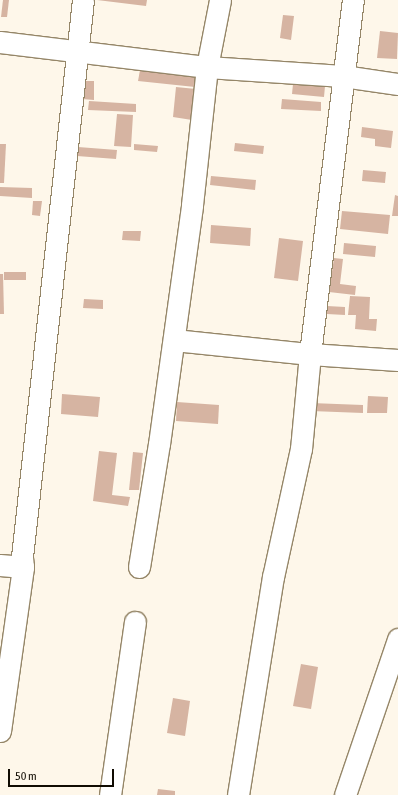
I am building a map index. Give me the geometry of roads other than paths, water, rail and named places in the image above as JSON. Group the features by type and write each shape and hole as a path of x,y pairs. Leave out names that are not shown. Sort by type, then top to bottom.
{"street":[{"path":"0,731 23,567 22,557 79,51 83,0"},
{"path":"139,566 174,340 207,67 220,0"},
{"path":"238,795 273,577 301,449 310,354 353,0"},
{"path":"0,42 207,67 343,76 398,84"},
{"path":"174,340 310,354 398,360"},
{"path":"0,565 23,567"},
{"path":"110,795 135,622"},
{"path":"345,795 398,639"}]}
